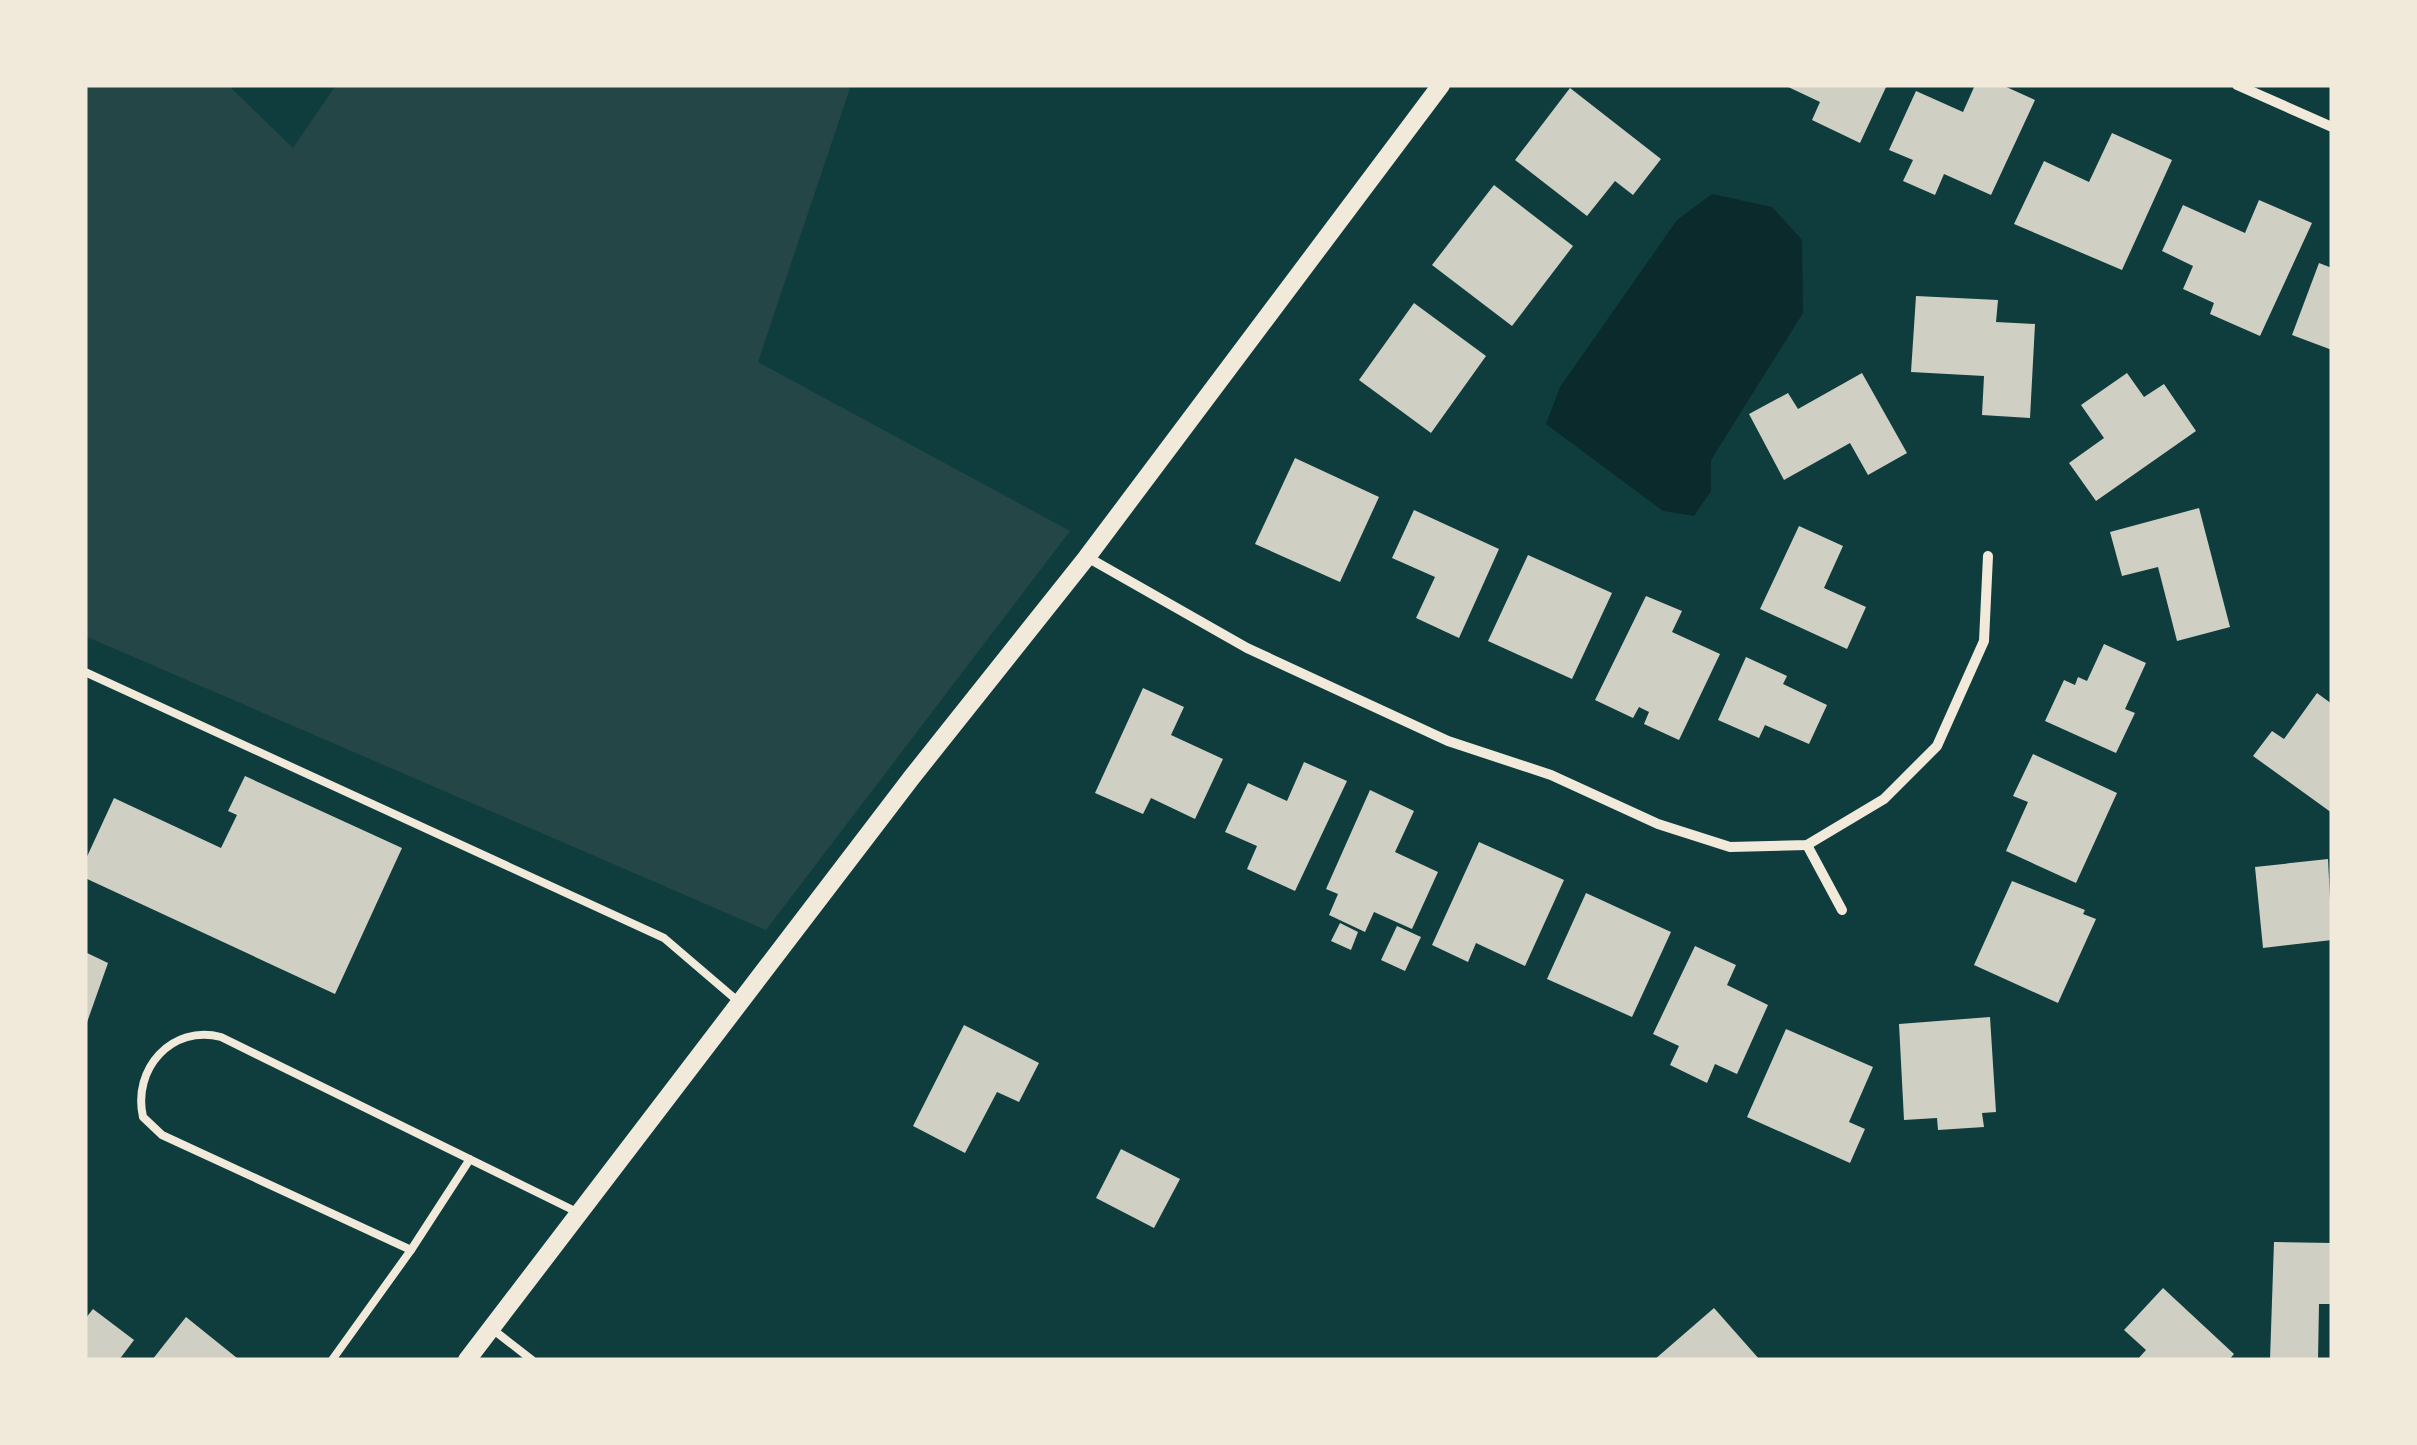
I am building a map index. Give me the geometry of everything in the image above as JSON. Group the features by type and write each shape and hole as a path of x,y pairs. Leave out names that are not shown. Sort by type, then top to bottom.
{"street":[{"path":"467,1360 1087,557 1441,85"},
{"path":"2237,85 2332,128"},
{"path":"1087,557 1246,648 1448,741 1551,775 1658,824 1730,847 1807,845 1884,799 1937,746 1984,641 1988,556"},
{"path":"1807,845 1842,910"}],"lane":[{"path":"85,672 664,938 740,1003"},
{"path":"410,1250 162,1136 144,1116 140,1104 150,1066 180,1037 221,1037 579,1213"},
{"path":"332,1360 470,1159"},
{"path":"491,1328 532,1360"}],"shaded area":[{"path":"85,85 228,85 293,148 336,85 851,85 758,362 1070,531 766,930 85,636"},
{"path":"1712,194 1772,207 1802,240 1803,313 1711,460 1711,491 1694,516 1663,511 1546,424 1560,387 1677,220"}],"building":[{"path":"1784,85 1887,85 1860,143 1812,120 1820,102"},
{"path":"1975,85 2002,85 2035,100 1991,195 1944,174 1935,195 1903,181 1913,160 1889,150 1916,91 1963,112"},
{"path":"1570,88 1661,159 1633,195 1615,181 1587,216 1515,160"},
{"path":"2112,133 2172,160 2122,270 2014,224 2044,161 2089,182"},
{"path":"1494,185 1573,246 1512,326 1432,265"},
{"path":"2259,200 2312,223 2260,336 2210,314 2214,303 2183,289 2193,266 2162,251 2183,205 2245,233"},
{"path":"2319,263 2332,268 2332,350 2292,335"},
{"path":"1916,296 1998,300 1996,322 2035,324 2030,418 1982,415 1984,376 1911,372"},
{"path":"1414,303 1486,356 1431,433 1359,380"},
{"path":"1862,373 1907,453 1868,475 1850,443 1784,480 1749,414 1788,393 1798,409"},
{"path":"2127,373 2144,397 2164,384 2196,431 2096,501 2069,463 2104,438 2081,405"},
{"path":"1295,458 1379,497 1340,582 1255,544"},
{"path":"2199,508 2230,627 2177,641 2158,567 2122,576 2110,532"},
{"path":"1414,510 1499,549 1459,638 1416,618 1435,577 1392,558"},
{"path":"1799,526 1843,546 1824,588 1866,607 1847,649 1760,609"},
{"path":"1528,555 1612,593 1572,679 1488,641"},
{"path":"1646,596 1682,611 1672,632 1720,654 1679,740 1644,724 1649,712 1639,707 1633,718 1595,700"},
{"path":"2104,644 2146,663 2125,709 2135,713 2116,753 2045,721 2064,680 2075,685 2078,677 2087,681"},
{"path":"1746,657 1787,676 1783,684 1827,705 1809,744 1765,725 1759,738 1718,720"},
{"path":"1143,688 1184,707 1171,735 1223,759 1195,819 1151,798 1143,814 1095,793"},
{"path":"2317,693 2332,704 2332,813 2253,756 2272,731 2284,739"},
{"path":"2033,754 2117,793 2076,883 2006,851 2028,802 2013,796"},
{"path":"1304,762 1347,781 1295,891 1247,869 1257,846 1225,832 1248,783 1287,801"},
{"path":"245,776 402,848 335,994 85,878 85,861 114,798 221,848 237,815 228,811"},
{"path":"1370,790 1414,811 1395,852 1438,872 1412,929 1374,912 1365,932 1329,915 1338,894 1326,889"},
{"path":"1479,842 1564,880 1525,966 1476,943 1468,962 1432,945"},
{"path":"2328,859 2332,940 2263,948 2255,867"},
{"path":"2012,881 2085,910 2083,914 2096,919 2058,1003 1974,965"},
{"path":"1586,893 1671,932 1632,1017 1547,979"},
{"path":"1340,923 1358,932 1351,950 1331,941"},
{"path":"1397,926 1421,937 1405,971 1381,960"},
{"path":"1695,946 1736,965 1727,985 1768,1005 1737,1074 1715,1064 1707,1083 1670,1065 1679,1046 1653,1034"},
{"path":"85,952 108,963 85,1028"},
{"path":"1990,1017 1996,1112 1982,1113 1984,1127 1938,1130 1937,1118 1904,1120 1899,1024"},
{"path":"964,1025 1039,1063 1019,1102 997,1092 965,1153 913,1126"},
{"path":"1786,1029 1873,1067 1849,1122 1865,1129 1850,1163 1747,1117"},
{"path":"1121,1149 1180,1179 1154,1228 1096,1198"},
{"path":"2274,1242 2332,1243 2332,1304 2319,1304 2318,1360 2270,1360"},
{"path":"2163,1288 2234,1354 2229,1360 2137,1360 2146,1350 2124,1330"},
{"path":"1714,1308 1760,1360 1654,1360"},
{"path":"93,1309 134,1340 119,1360 85,1360 85,1319"},
{"path":"186,1317 237,1358 152,1360"}]}
